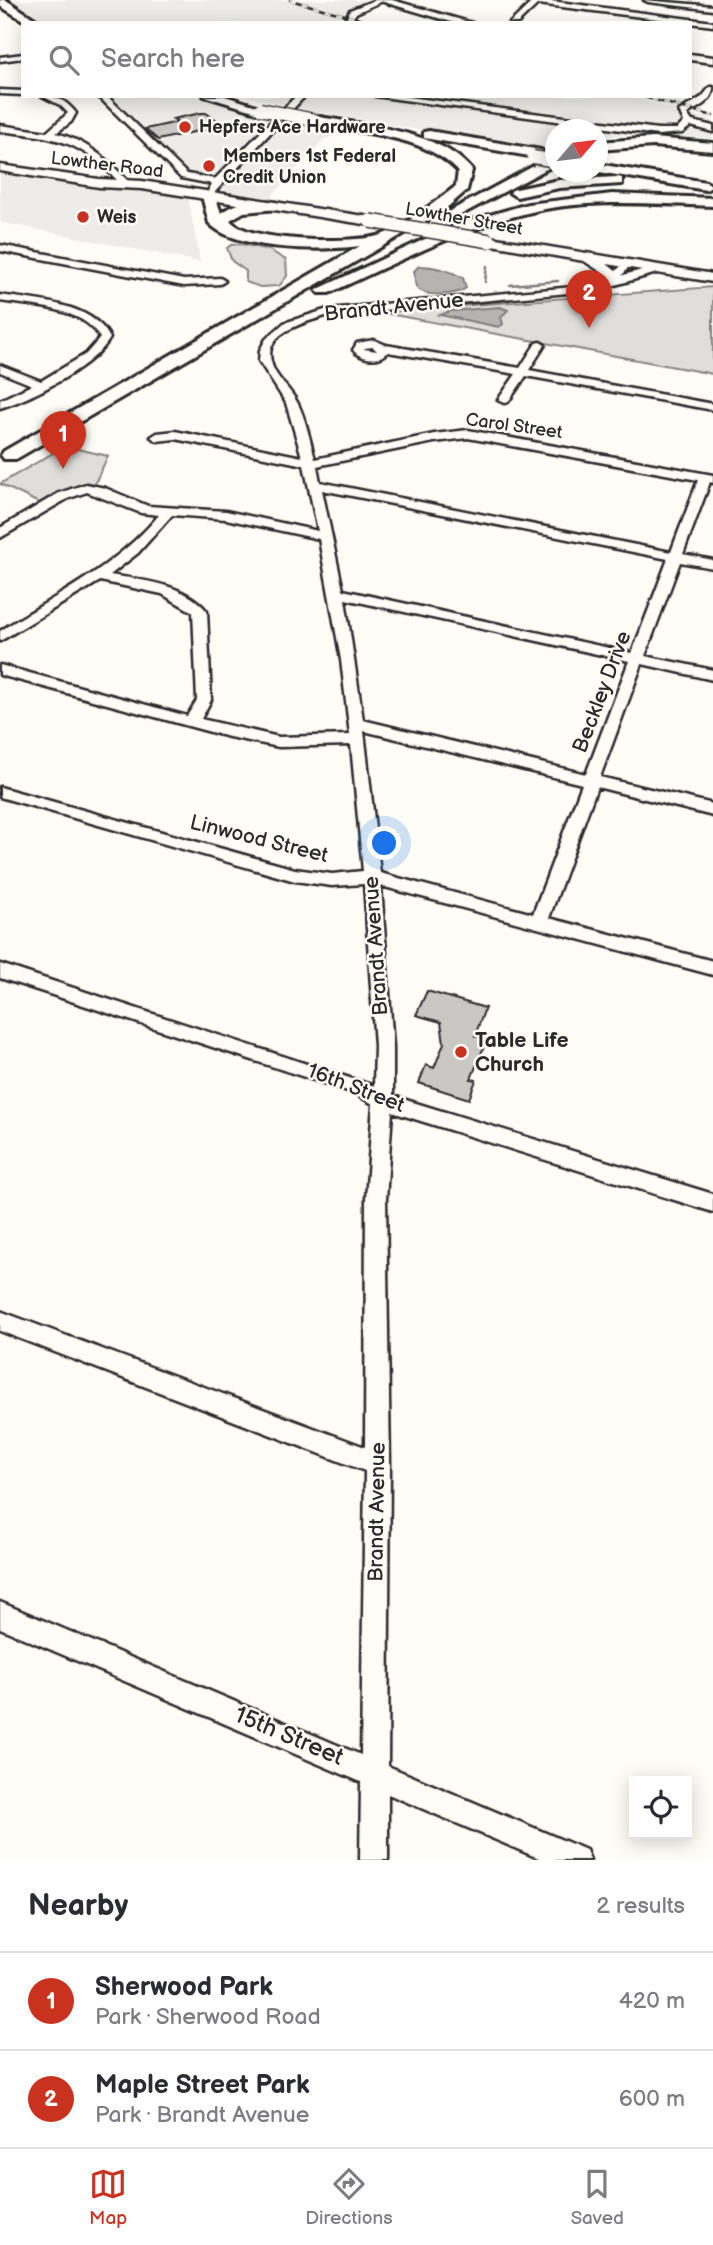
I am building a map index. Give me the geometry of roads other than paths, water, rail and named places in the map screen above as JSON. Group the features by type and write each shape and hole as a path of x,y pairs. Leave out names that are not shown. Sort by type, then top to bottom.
{"highway":[{"path":"0,1 33,21"},
{"path":"0,10 21,22"},
{"path":"3,462 460,192 467,174 463,164 443,150 426,143 220,98"},
{"path":"239,98 263,107"},
{"path":"318,119 545,156"},
{"path":"608,144 653,142 713,146"},
{"path":"3,462 324,290 545,159"},
{"path":"3,462 515,173 545,159"},
{"path":"608,166 713,180"},
{"path":"608,167 713,187"},
{"path":"437,224 494,199 559,184 637,181 713,187"},
{"path":"213,189 216,223 228,230 244,234 337,245 371,240 402,228"},
{"path":"213,189 204,204 207,220 216,229 282,248 296,264 290,282 254,312"},
{"path":"324,290 460,228 510,212 612,198 713,202"},
{"path":"244,234 224,225 223,219 226,215 239,208 273,206"}],"main road":[{"path":"381,0 460,21"},
{"path":"692,57 713,60"},
{"name":"Lowther Road","path":"0,168 99,183 170,190 213,189"},
{"name":"Lowther Street","path":"213,189 273,206 713,278"},
{"path":"589,258 610,272 608,283 639,274 679,272"}],"street":[{"path":"347,21 353,12 381,0"},
{"path":"527,0 690,21"},
{"path":"648,0 713,8"},
{"path":"515,21 537,1"},
{"path":"640,21 657,1"},
{"path":"692,21 713,24"},
{"path":"0,59 21,56"},
{"path":"690,123 688,117 682,113 709,100 713,89"},
{"path":"0,92 21,93"},
{"path":"48,135 68,120 72,113 63,103 51,98"},
{"path":"104,98 184,176 213,189 299,98"},
{"path":"395,98 673,132 690,123"},
{"path":"690,123 713,129"},
{"path":"0,128 74,140 87,146 126,184"},
{"path":"170,190 184,176"},
{"path":"0,248 184,284 220,281"},
{"path":"608,283 626,264"},
{"name":"Brandt Avenue","path":"374,1860 376,1162 386,1080 358,732 337,593 311,463 292,403 265,361 266,345 288,325 337,310 586,289 608,283"},
{"path":"0,298 87,317 96,322 104,332 104,343 95,353 33,382 0,405"},
{"path":"504,400 540,345"},
{"path":"384,348 713,407"},
{"path":"0,368 33,382"},
{"name":"Carol Street","path":"311,463 434,438 468,434 709,479"},
{"path":"157,436 176,435 311,463"},
{"name":"Beckley Drive","path":"539,920 637,657 709,479"},
{"path":"315,485 713,564"},
{"path":"0,534 81,489 101,491 146,510 226,516 326,537"},
{"path":"0,637 96,576 142,542 168,512"},
{"path":"96,576 176,595 191,602 200,611 204,700 192,721"},
{"path":"337,593 713,675"},
{"path":"0,670 279,742 358,732 592,780 713,810"},
{"name":"Linwood Street","path":"0,792 295,875 332,880 371,877 713,968"},
{"name":"16th Street","path":"0,971 360,1087 384,1101 713,1202"},
{"path":"0,1321 377,1464"},
{"name":"15th Street","path":"0,1615 576,1860"}],"waterway":[{"path":"485,282 487,266"},
{"path":"510,285 558,281"}],"railway":[{"path":"290,0 367,21"},
{"path":"647,98 713,116"}],"place":[{"name":"Hepfers Ace Hardware","path":"185,127"},
{"name":"Members 1st Federal Credit Union","path":"209,166"},
{"name":"Weis","path":"83,217"},
{"name":"Maple Street Park","path":"589,328"},
{"name":"Sherwood Park","path":"63,469"},
{"name":"Table Life Church","path":"461,1052"}]}
